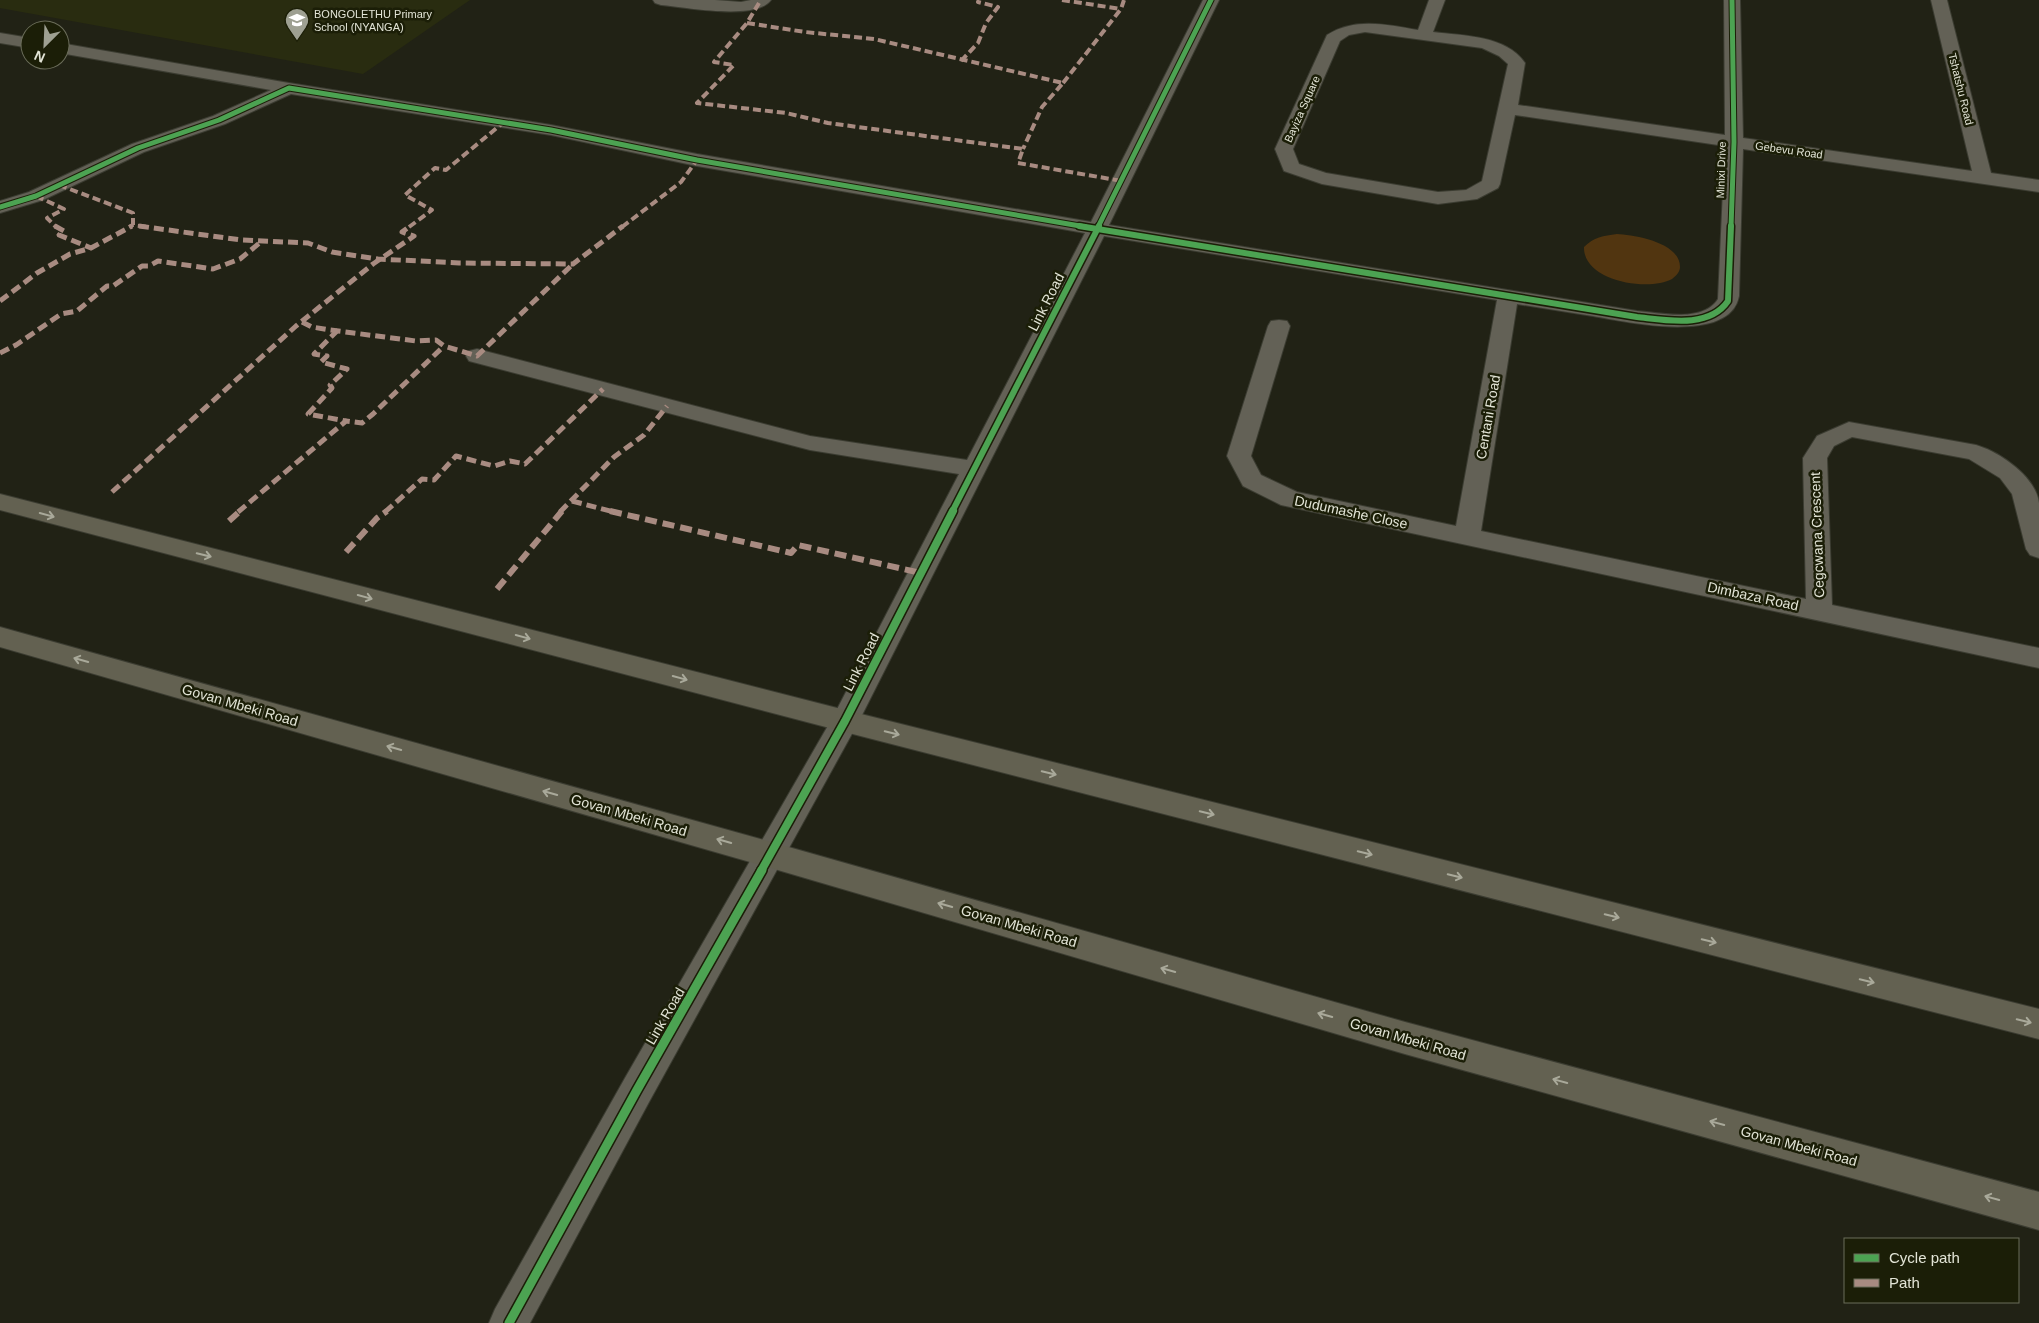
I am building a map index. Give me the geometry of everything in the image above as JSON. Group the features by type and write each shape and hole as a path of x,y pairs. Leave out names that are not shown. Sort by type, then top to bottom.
{"main road":[{"path":"0,502 845,721 2039,1024"},
{"name":"Govan Mbeki Road","path":"0,637 770,855 1405,1038 2039,1211"}],"street":[{"path":"661,0 741,7 751,6 763,0"},
{"name":"Link Road","path":"509,1323 636,1090 845,721 1097,229 1211,0"},
{"path":"1424,35 1437,0"},
{"name":"Minixi Drive","path":"1508,296 1637,317 1695,320 1716,312 1727,302 1734,142 1732,0"},
{"name":"Tshatshu Road","path":"1939,0 1983,178"},
{"name":"Bayiza Square","path":"1365,27 1486,44 1505,52 1517,63 1508,108 1491,184 1470,195 1438,198 1322,178 1292,167 1284,150 1333,38 1344,31 1365,27"},
{"path":"0,38 20,41"},
{"path":"70,50 288,88 551,130 697,160 1097,229 1508,296"},
{"path":"0,207 36,196 138,148 218,120 288,88"},
{"name":"Gebevu Road","path":"1508,108 2039,186"},
{"name":"Centani Road","path":"1467,537 1508,296"},
{"name":"Dudumashe Close","path":"1279,326 1238,456 1252,480 1290,499 1467,537"},
{"path":"477,356 810,443 974,469"},
{"name":"Cegcwana Crescent","path":"1819,610 1815,458 1825,441 1849,429 1976,453 2009,473 2024,493 2039,549"},
{"name":"Dimbaza Road","path":"1467,537 2039,658"}],"shaded area":[{"name":"BONGOLETHU Primary School (NYANGA)","path":"0,0 470,0 363,74 0,8"},
{"path":"1617,234 1644,238 1665,246 1673,251 1678,258 1679,272 1672,279 1661,283 1648,284 1633,284 1605,275 1594,268 1587,259 1584,247 1591,241 1607,235"}],"marked path":[{"path":"961,61 978,43 986,23 998,7 978,2 979,0"},
{"path":"1062,0 1121,9"},
{"path":"1063,83 1121,9 1124,0"},
{"path":"759,3 747,23 714,62 734,65 697,103 786,113 828,123 1023,149 1018,163 1122,181"},
{"path":"747,23 805,32 874,39 1063,83 1042,107 1023,149"},
{"path":"112,492 296,326 373,264 414,236 402,232 432,210 405,195 435,168 446,170 504,122"},
{"path":"59,185 133,213 133,225 241,240 308,243 332,252 378,259 459,263 573,264 681,182 697,160"},
{"path":"36,196 64,209 47,218 58,229 64,231 59,235 91,248"},
{"path":"0,301 37,273 70,254 91,248 133,225"},
{"path":"0,353 16,345 61,314 77,311 107,286 113,286 142,266 149,266 158,261 213,269 240,259 262,241"},
{"path":"302,322 312,327 330,330 416,341 436,340 444,346 477,356 573,264"},
{"path":"338,330 314,354 327,356 321,362 347,369 330,385 332,388 308,414 346,421"},
{"path":"229,521 272,482 346,421 362,423 384,405 444,346"},
{"path":"346,552 377,518 395,505 422,479 434,480 456,456 494,466 510,461 525,464 603,389"},
{"path":"497,589 551,522 614,457 644,435 667,406"},
{"path":"572,501 655,523 791,553 798,545 921,573"}],"cycle path":[{"path":"509,1323 637,1090 845,721 1122,181 1211,0"},
{"path":"0,207 36,196 138,148 219,120 289,88 551,130 697,160 1097,229 1637,317 1672,320 1699,319 1711,316 1721,310 1729,296 1734,142 1732,0"}],"place":[{"name":"BONGOLETHU Primary School (NYANGA)","path":"297,41"}]}
